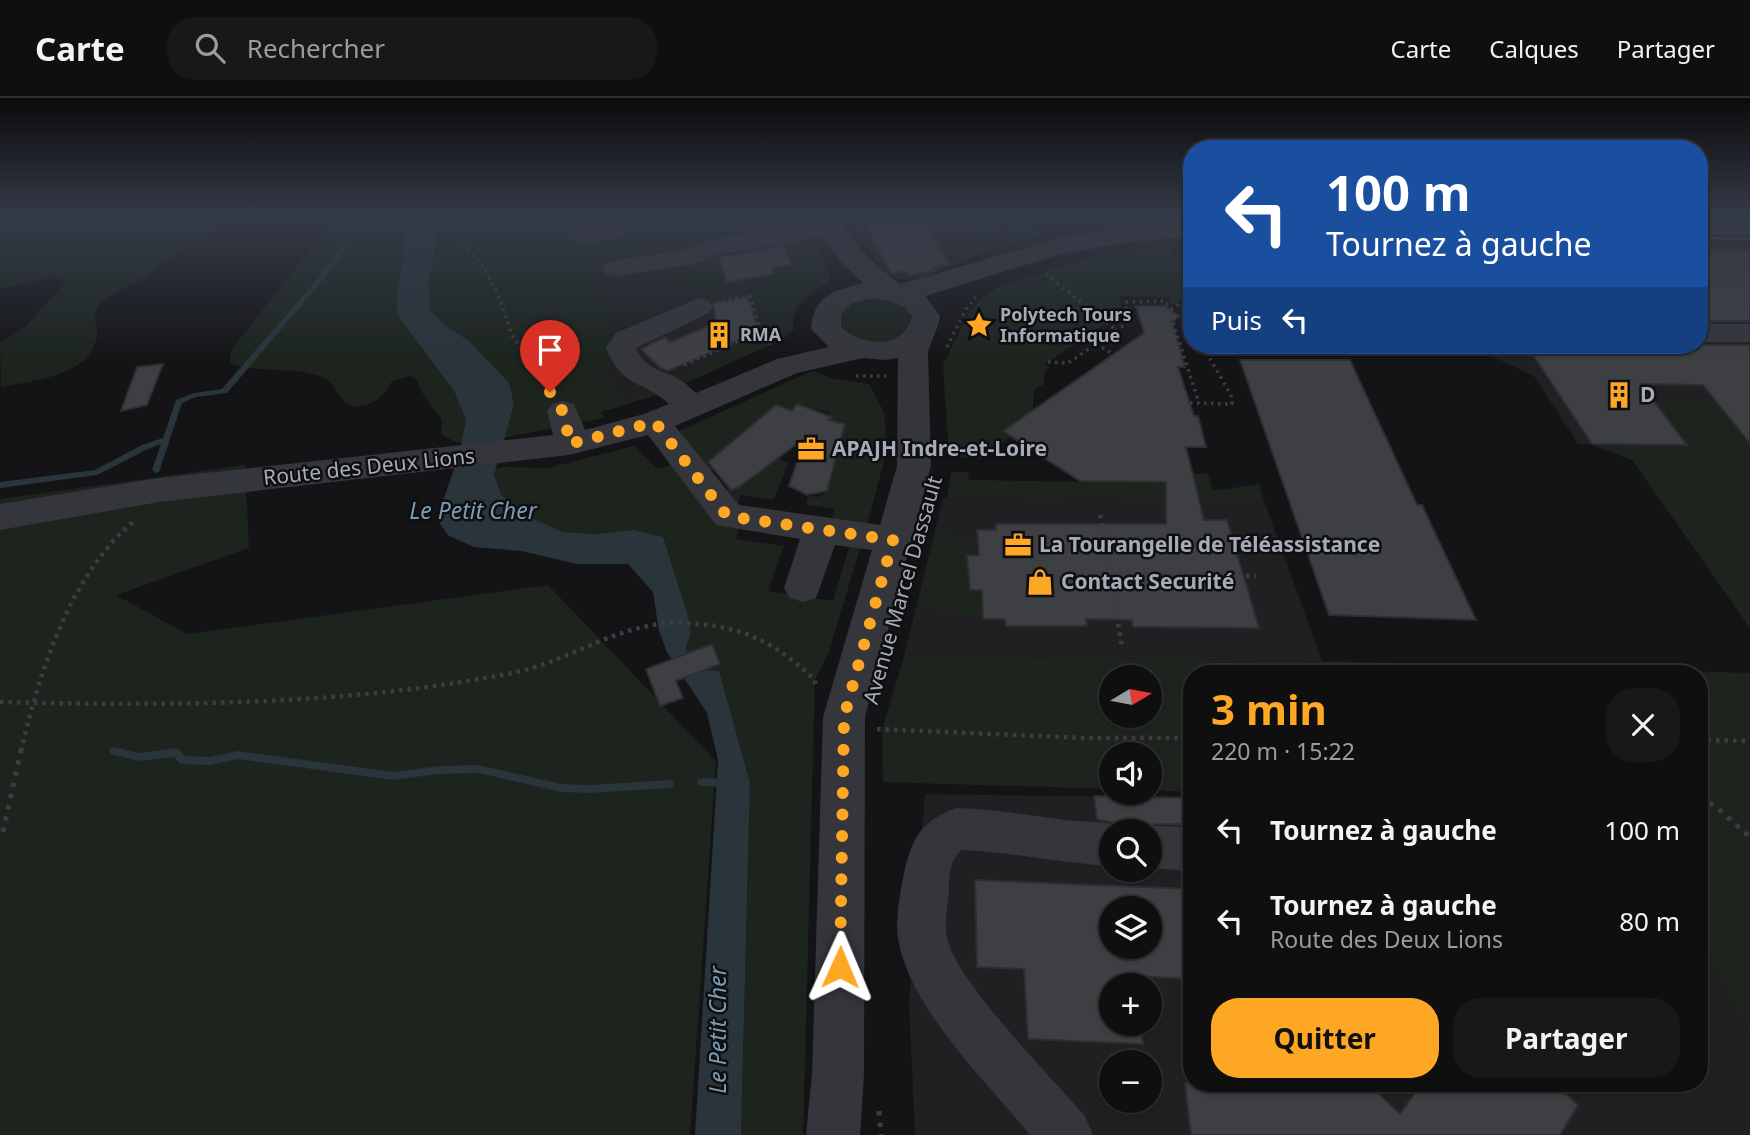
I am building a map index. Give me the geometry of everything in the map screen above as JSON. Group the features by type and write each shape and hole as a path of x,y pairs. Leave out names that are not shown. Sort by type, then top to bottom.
{"street":[{"path":"616,268 627,266"},
{"path":"842,266 845,276 826,329 837,341 860,350 889,350 922,330 949,295 991,268"},
{"path":"860,266 873,279 917,304 924,312 922,330"},
{"path":"833,309 867,291 896,293 934,286 997,266"},
{"path":"692,407 670,387 650,380 626,360 621,348 636,322 699,307"},
{"name":"Route des Deux Lions","path":"730,389 806,345 833,309"},
{"name":"Avenue Marcel Dassault","path":"833,1135 838,1074 843,727 915,466 913,353 922,330"},
{"path":"1708,333 1750,333"},
{"name":"Route des Deux Lions","path":"0,517 159,490 569,444 655,422 788,366 860,350"},
{"name":"Avenue Marcel Dassault","path":"860,350 882,368 902,394 915,426"},
{"path":"563,411 569,429 569,444"},
{"path":"655,422 723,513 734,517 893,540"},
{"path":"803,588 821,530"},
{"path":"1066,1135 957,1007 939,981 922,936 926,878 931,856 941,838 957,830 991,830 1099,844"},
{"path":"1162,848 1183,849"},
{"name":"Avenue Marcel Dassault","path":"838,1074 862,1121"}],"path":[{"path":"483,266 497,292 512,335 563,411"},
{"path":"1040,269 1116,330"},
{"path":"947,348 966,309 979,294"},
{"path":"699,307 711,302 750,296 761,331 759,333"},
{"path":"1048,362 1068,363 1127,323 1126,302 1166,301 1183,350"},
{"path":"1171,310 1183,301"},
{"path":"759,333 778,350"},
{"path":"650,380 759,333"},
{"path":"1096,344 1120,358"},
{"path":"1184,354 1199,403"},
{"path":"1190,403 1232,404 1231,395 1207,354"},
{"path":"1100,515 1122,647"},
{"path":"3,832 31,703 63,618 110,540 138,518"},
{"path":"1110,573 1255,576"},
{"path":"0,702 98,705 273,699 449,681 516,672 577,650 613,632 656,624 737,629 788,654 815,680 815,700"},
{"name":"Avenue Marcel Dassault","path":"875,738 869,728 1082,738 1183,738"},
{"path":"1708,740 1750,741"},
{"path":"1708,802 1750,837"},
{"path":"862,1121 881,1135"}],"shaded area":[{"path":"0,266 160,266 102,302 94,315 97,336 84,360 72,368 43,379 1,387 0,343 25,327 64,284 63,279 50,277 0,289"},
{"path":"297,266 402,266 397,293 398,316 454,391 466,420 462,442 455,442 441,434 442,420 421,391 416,379 411,376 392,381 382,396 372,403 354,406 345,402 331,383 320,376 229,363 231,350"},
{"path":"430,266 602,266 605,288 710,271 726,276 728,282 773,274 772,268 781,266 826,266 831,279 799,305 793,319 794,329 784,338 772,343 761,334 763,332 751,295 733,297 732,293 707,297 704,287 670,293 667,281 604,291 615,363 599,372 627,403 654,391 659,394 600,412 605,417 598,419 503,438 514,404 469,341 438,320 430,311 427,302"},
{"path":"567,266 822,266 825,275 801,295 778,341 675,388 609,410 587,403"},
{"path":"950,266 922,278 899,279 880,268"},
{"path":"1060,266 1181,266 1183,299 1171,307 1169,297 1119,296 1122,313 1045,364 1050,367 1046,370 1043,385 1034,390 1032,421 980,459 949,456 943,365 970,311 980,299 997,288"},
{"path":"1708,266 1750,266 1750,447 1578,444 1534,376 1487,354 1708,354"},
{"path":"877,298 896,302 912,314 914,322 898,339 872,343 843,333 838,317 842,312 865,299"},
{"path":"759,336 769,345 684,384 681,382 680,379 691,373 688,369"},
{"path":"812,371 834,379 869,384 884,412 887,450 866,529 832,518 835,509 806,505 808,496 819,497 826,492 845,424 826,420 829,413 798,405 792,411 776,405 707,463 715,468 710,472 677,432"},
{"path":"1654,402 1721,403 1739,429 1750,430 1750,628 1632,460 1590,444 1686,445"},
{"path":"634,446 658,469 676,463 740,524 736,539 784,546 768,591 833,601 851,541 862,542 828,654 815,680 803,1135 741,1135 750,783 693,670 685,647 691,633 633,530 608,533 567,532 544,525 508,502 495,480 495,469 548,468"},
{"path":"775,456 788,463 774,500 740,495 736,509 713,484 719,480 726,490 737,488"},
{"path":"245,465 249,548 116,595 187,634 548,585 716,761 690,1135 0,1135 0,499"},
{"path":"951,472 968,472 969,480 1194,483 1192,474 1208,474 1213,491 1259,484 1264,501 947,498"},
{"path":"943,498 1264,501 1322,661 904,656"},
{"path":"948,528 951,540 977,538 979,555 970,590 981,590 983,619 918,604 936,530"},
{"path":"904,656 1465,665 1183,665 1183,792 1162,791 1162,742 1099,742 1099,789 883,782 882,730"},
{"path":"1708,672 1750,673 1750,1036 1708,955"},
{"path":"925,794 1099,797 1099,805 1162,805 1162,798 1183,798 1183,1092 1708,1092 1708,955 1750,1036 1750,1135 915,1135 909,1002"}],"water":[{"name":"Le Petit Cher","path":"402,266 432,266 428,285 430,310 442,323 468,340 509,383 514,404 494,475 501,494 520,513 563,532 596,534 633,530 663,537 687,613 691,633 686,647 693,670 719,671 750,783 741,1135 695,1135 718,760 707,713 667,652 659,631 653,592 628,564 577,564 521,551 474,547 449,536 440,524 441,507 460,451 466,420 454,391 398,316 397,293"}],"building":[{"path":"722,266 783,266 772,268 774,274 727,282"},
{"path":"888,266 936,266 933,267 935,271 908,275 906,271 891,273"},
{"path":"1708,266 1750,266 1750,321 1708,321"},
{"name":"RMA","path":"748,297 759,331 668,371 660,368 641,349 665,337 670,342 716,323 713,303"},
{"path":"1136,306 1167,306 1168,310 1180,316 1172,322 1185,367 1178,367 1194,416 1198,416 1206,447 1186,447 1204,520 1227,520 1259,628 1133,627 1132,620 1086,619 1087,626 1006,626 1005,619 983,619 982,590 970,590 967,555 979,555 977,530 996,530 996,524 1166,524 1166,482 1080,481 1003,431 1144,333"},
{"path":"1708,345 1750,345 1750,443 1703,385 1641,384 1687,445 1592,444 1532,354 1708,354"},
{"path":"1240,360 1350,360 1417,505 1422,505 1476,620 1329,615"},
{"path":"163,364 147,405 121,411 137,367"},
{"name":"APAJH Indre-et-Loire","path":"797,404 832,417 828,420 845,424 827,491 807,495 789,486 805,438 739,487 731,490 708,462 776,405 792,411"},
{"path":"712,644 720,664 676,681 683,698 660,706 646,669"},
{"path":"1094,796 1099,796 1099,805 1162,805 1162,797 1183,798 1183,824 1162,824 1162,819 1099,820"},
{"path":"975,880 1183,889 1183,979 1162,977 1162,973 1099,973 1099,1036 1142,1036 1143,1044 1028,1039 1024,969 977,967"},
{"path":"1186,1092 1377,1092 1400,1114 1416,1092 1563,1092 1578,1105 1560,1135 1191,1135"}],"waterway":[{"path":"156,470 179,402 194,395 224,391 330,266"},
{"path":"0,485 97,472 145,447 166,440"},
{"path":"114,751 139,757 176,752 182,760 210,761 238,755 393,776 439,770 478,769 561,788 669,784"},
{"path":"702,782 728,783"}],"place":[{"name":"Polytech Tours Informatique","path":"979,325"},
{"name":"RMA","path":"719,335"},
{"name":"D","path":"1619,395"},
{"name":"APAJH Indre-et-Loire","path":"811,449"},
{"name":"La Tourangelle de Téléassistance","path":"1018,545"},
{"name":"Contact Securité","path":"1040,582"}],"route":[{"path":"550,392 565,415 569,444 609,436 655,422 727,516 893,540 844,717 840,967"}]}
